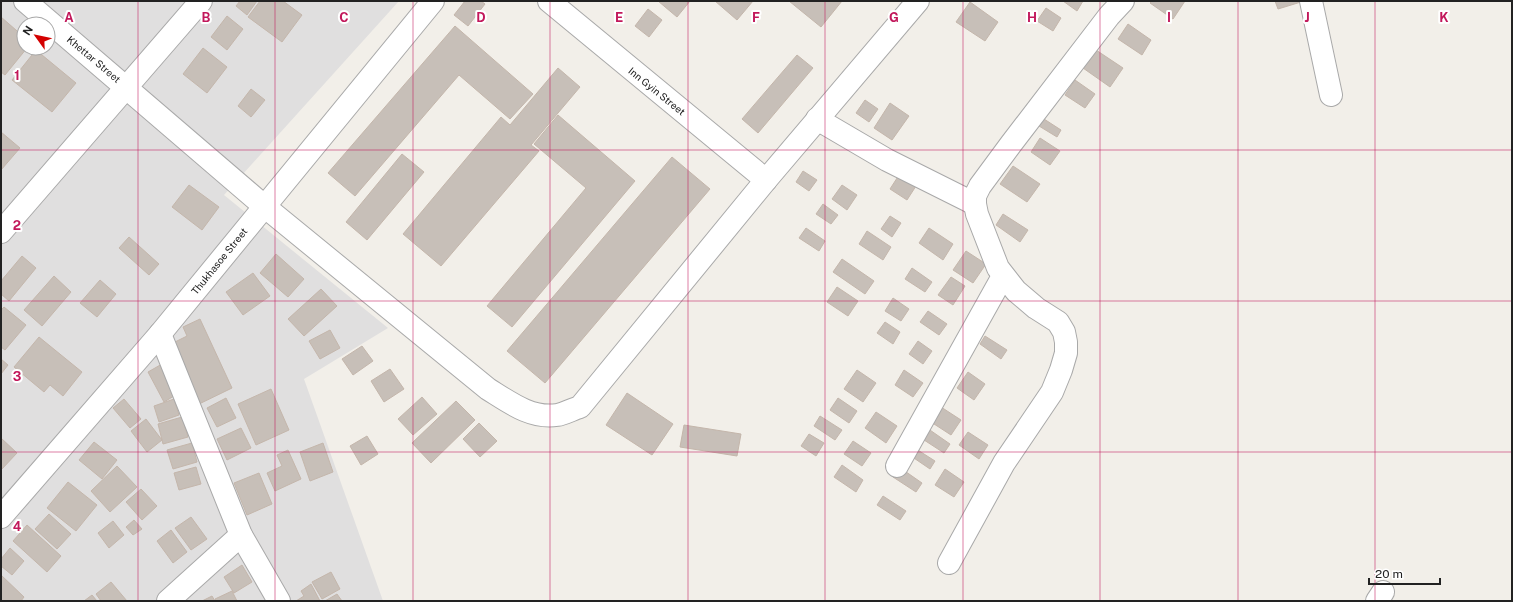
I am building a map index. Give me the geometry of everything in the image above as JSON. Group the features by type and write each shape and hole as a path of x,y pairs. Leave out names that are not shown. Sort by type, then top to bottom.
{"street":[{"name":"Khettar Street","path":"25,1 126,86 264,206 488,389 515,406 540,416 557,415 580,407 766,180 918,1"},
{"path":"1,232 201,1"},
{"name":"Thukhasoe Street","path":"1,517 160,334 433,1"},
{"name":"Inn Gyin Street","path":"549,1 766,180"},
{"path":"949,563 1004,463 1052,392 1066,353 1064,332 1058,322 1031,304 1016,291 998,268 977,214 975,204 976,196 980,186 1105,22 1123,1"},
{"path":"1311,1 1331,95"},
{"path":"817,119 887,160 975,204"},
{"path":"897,466 1003,276"},
{"path":"160,334 242,535 279,601"},
{"path":"168,601 242,535"}],"shaded area":[{"path":"1,1 399,1 224,195 388,328 304,379 383,601 1,601"}],"building":[{"path":"240,1 257,1 247,15 236,6"},
{"path":"260,1 283,1 302,15 282,42 248,17"},
{"path":"465,1 481,1 485,4 468,26 454,15"},
{"path":"658,1 690,1 677,17"},
{"path":"715,1 753,1 737,20"},
{"path":"789,1 842,1 821,27"},
{"path":"1063,1 1083,1 1077,11"},
{"path":"1152,1 1185,1 1173,19 1150,3"},
{"path":"1275,1 1301,1 1301,2 1278,9"},
{"path":"970,2 998,22 985,41 956,22"},
{"path":"1046,8 1061,18 1053,31 1037,21"},
{"path":"648,9 662,20 649,37 635,26"},
{"path":"227,16 243,29 227,50 211,37"},
{"path":"1,17 16,30 16,56 20,56 5,75 1,72"},
{"path":"1128,24 1151,40 1142,55 1118,39"},
{"path":"455,26 533,94 510,119 459,75 355,196 328,173"},
{"path":"203,48 227,67 207,93 183,74"},
{"path":"1096,50 1123,68 1110,87 1083,68"},
{"path":"797,55 813,68 758,133 742,119"},
{"path":"31,56 43,56 76,83 52,112 12,80"},
{"path":"558,68 580,87 531,145 539,151 441,266 403,234 501,117 510,125"},
{"path":"1075,80 1095,94 1085,108 1065,95"},
{"path":"251,89 265,100 251,117 238,106"},
{"path":"865,100 878,109 869,122 856,113"},
{"path":"890,103 909,116 892,140 874,128"},
{"path":"558,115 635,181 512,327 487,306 586,188 534,144"},
{"path":"1044,119 1061,130 1057,137 1039,126"},
{"path":"1,132 20,148 1,170"},
{"path":"1040,138 1060,151 1050,165 1031,152"},
{"path":"402,154 424,172 367,240 346,222"},
{"path":"672,157 710,189 545,383 507,351"},
{"path":"1013,166 1040,184 1027,202 1000,184"},
{"path":"803,171 817,180 809,191 796,182"},
{"path":"899,175 916,186 907,200 890,189"},
{"path":"189,185 219,207 202,230 172,207"},
{"path":"842,185 857,195 847,210 832,199"},
{"path":"823,204 838,215 831,224 816,214"},
{"path":"1003,214 1028,230 1020,242 996,225"},
{"path":"890,216 901,223 892,237 881,229"},
{"path":"806,228 825,241 819,251 799,238"},
{"path":"929,228 953,244 943,260 919,243"},
{"path":"867,231 891,247 883,260 859,244"},
{"path":"129,237 159,264 149,275 119,248"},
{"path":"966,251 986,264 973,283 953,270"},
{"path":"276,254 304,279 288,297 260,273"},
{"path":"22,256 36,268 9,301 1,294 1,281"},
{"path":"842,259 874,281 865,294 833,272"},
{"path":"912,268 932,282 925,292 905,279"},
{"path":"253,273 270,296 243,315 226,292"},
{"path":"54,276 71,292 42,326 24,310"},
{"path":"951,277 965,286 953,305 938,295"},
{"path":"100,280 116,294 97,317 80,303"},
{"path":"837,287 858,301 848,316 827,302"},
{"path":"321,289 337,306 304,336 288,319"},
{"path":"893,298 909,309 901,321 885,311"},
{"path":"4,307 26,325 5,350 1,347 1,310"},
{"path":"928,311 947,324 939,335 920,322"},
{"path":"200,319 232,388 197,405 169,345 187,336 183,327"},
{"path":"885,322 900,332 893,344 877,333"},
{"path":"330,330 340,348 320,359 309,341"},
{"path":"985,336 1007,350 1001,359 980,344"},
{"path":"39,337 82,372 63,396 50,385 44,392 14,367"},
{"path":"918,341 932,351 923,364 909,354"},
{"path":"362,346 373,361 353,375 342,359"},
{"path":"1,359 8,365 1,374"},
{"path":"162,364 179,393 164,402 148,372"},
{"path":"390,369 404,389 384,402 371,381"},
{"path":"857,370 876,383 863,402 844,389"},
{"path":"904,370 923,383 913,397 895,385"},
{"path":"968,372 985,384 974,400 957,388"},
{"path":"271,389 289,430 256,445 238,404"},
{"path":"627,393 673,424 652,455 606,425"},
{"path":"422,397 437,414 413,435 398,419"},
{"path":"226,398 236,418 217,427 207,408"},
{"path":"838,398 857,411 849,423 830,410"},
{"path":"124,399 141,419 130,428 113,408"},
{"path":"174,399 179,415 159,422 154,406"},
{"path":"456,401 475,420 431,463 412,443"},
{"path":"941,407 961,420 951,435 931,422"},
{"path":"876,412 897,426 886,443 865,428"},
{"path":"820,416 842,430 835,440 814,426"},
{"path":"182,417 188,437 163,444 158,424"},
{"path":"146,419 162,440 147,452 131,431"},
{"path":"479,423 497,441 480,457 463,439"},
{"path":"684,425 741,434 737,456 680,447"},
{"path":"241,428 251,448 227,460 217,439"},
{"path":"927,428 950,444 944,453 921,438"},
{"path":"968,432 988,445 979,459 959,445"},
{"path":"809,434 824,443 816,456 801,446"},
{"path":"367,436 378,454 361,465 350,446"},
{"path":"1,438 17,453 1,470"},
{"path":"853,441 871,453 862,466 844,454"},
{"path":"94,442 117,460 102,479 79,460"},
{"path":"192,443 197,462 173,469 167,450"},
{"path":"323,443 333,472 310,481 300,452"},
{"path":"913,447 935,461 930,469 908,454"},
{"path":"288,450 301,479 275,491 267,473 282,466 277,455"},
{"path":"842,465 863,480 856,492 834,477"},
{"path":"117,466 137,487 110,512 91,491"},
{"path":"196,467 201,484 179,490 174,473"},
{"path":"899,467 922,483 916,492 893,477"},
{"path":"945,469 964,482 954,497 935,485"},
{"path":"259,473 272,504 247,515 234,483"},
{"path":"68,482 97,505 76,531 47,508"},
{"path":"141,489 157,506 142,520 126,502"},
{"path":"883,496 906,511 900,520 877,505"},
{"path":"49,514 71,534 57,549 35,529"},
{"path":"191,517 207,539 191,550 175,528"},
{"path":"134,520 142,529 133,535 126,527"},
{"path":"113,521 124,535 109,548 98,533"},
{"path":"27,525 61,556 47,572 13,541"},
{"path":"171,530 187,552 173,563 157,541"},
{"path":"10,548 24,561 12,575 1,566 1,559"},
{"path":"242,565 252,582 234,593 224,577"},
{"path":"331,572 340,589 322,599 312,582"},
{"path":"1,575 24,597 21,601 1,601"},
{"path":"111,582 127,601 101,601 96,594"},
{"path":"311,584 320,601 296,601 304,596 301,591"},
{"path":"232,591 237,601 216,601 215,599"},
{"path":"337,594 342,601 325,601"},
{"path":"92,595 97,601 84,601"},
{"path":"212,596 215,601 202,601"}]}
